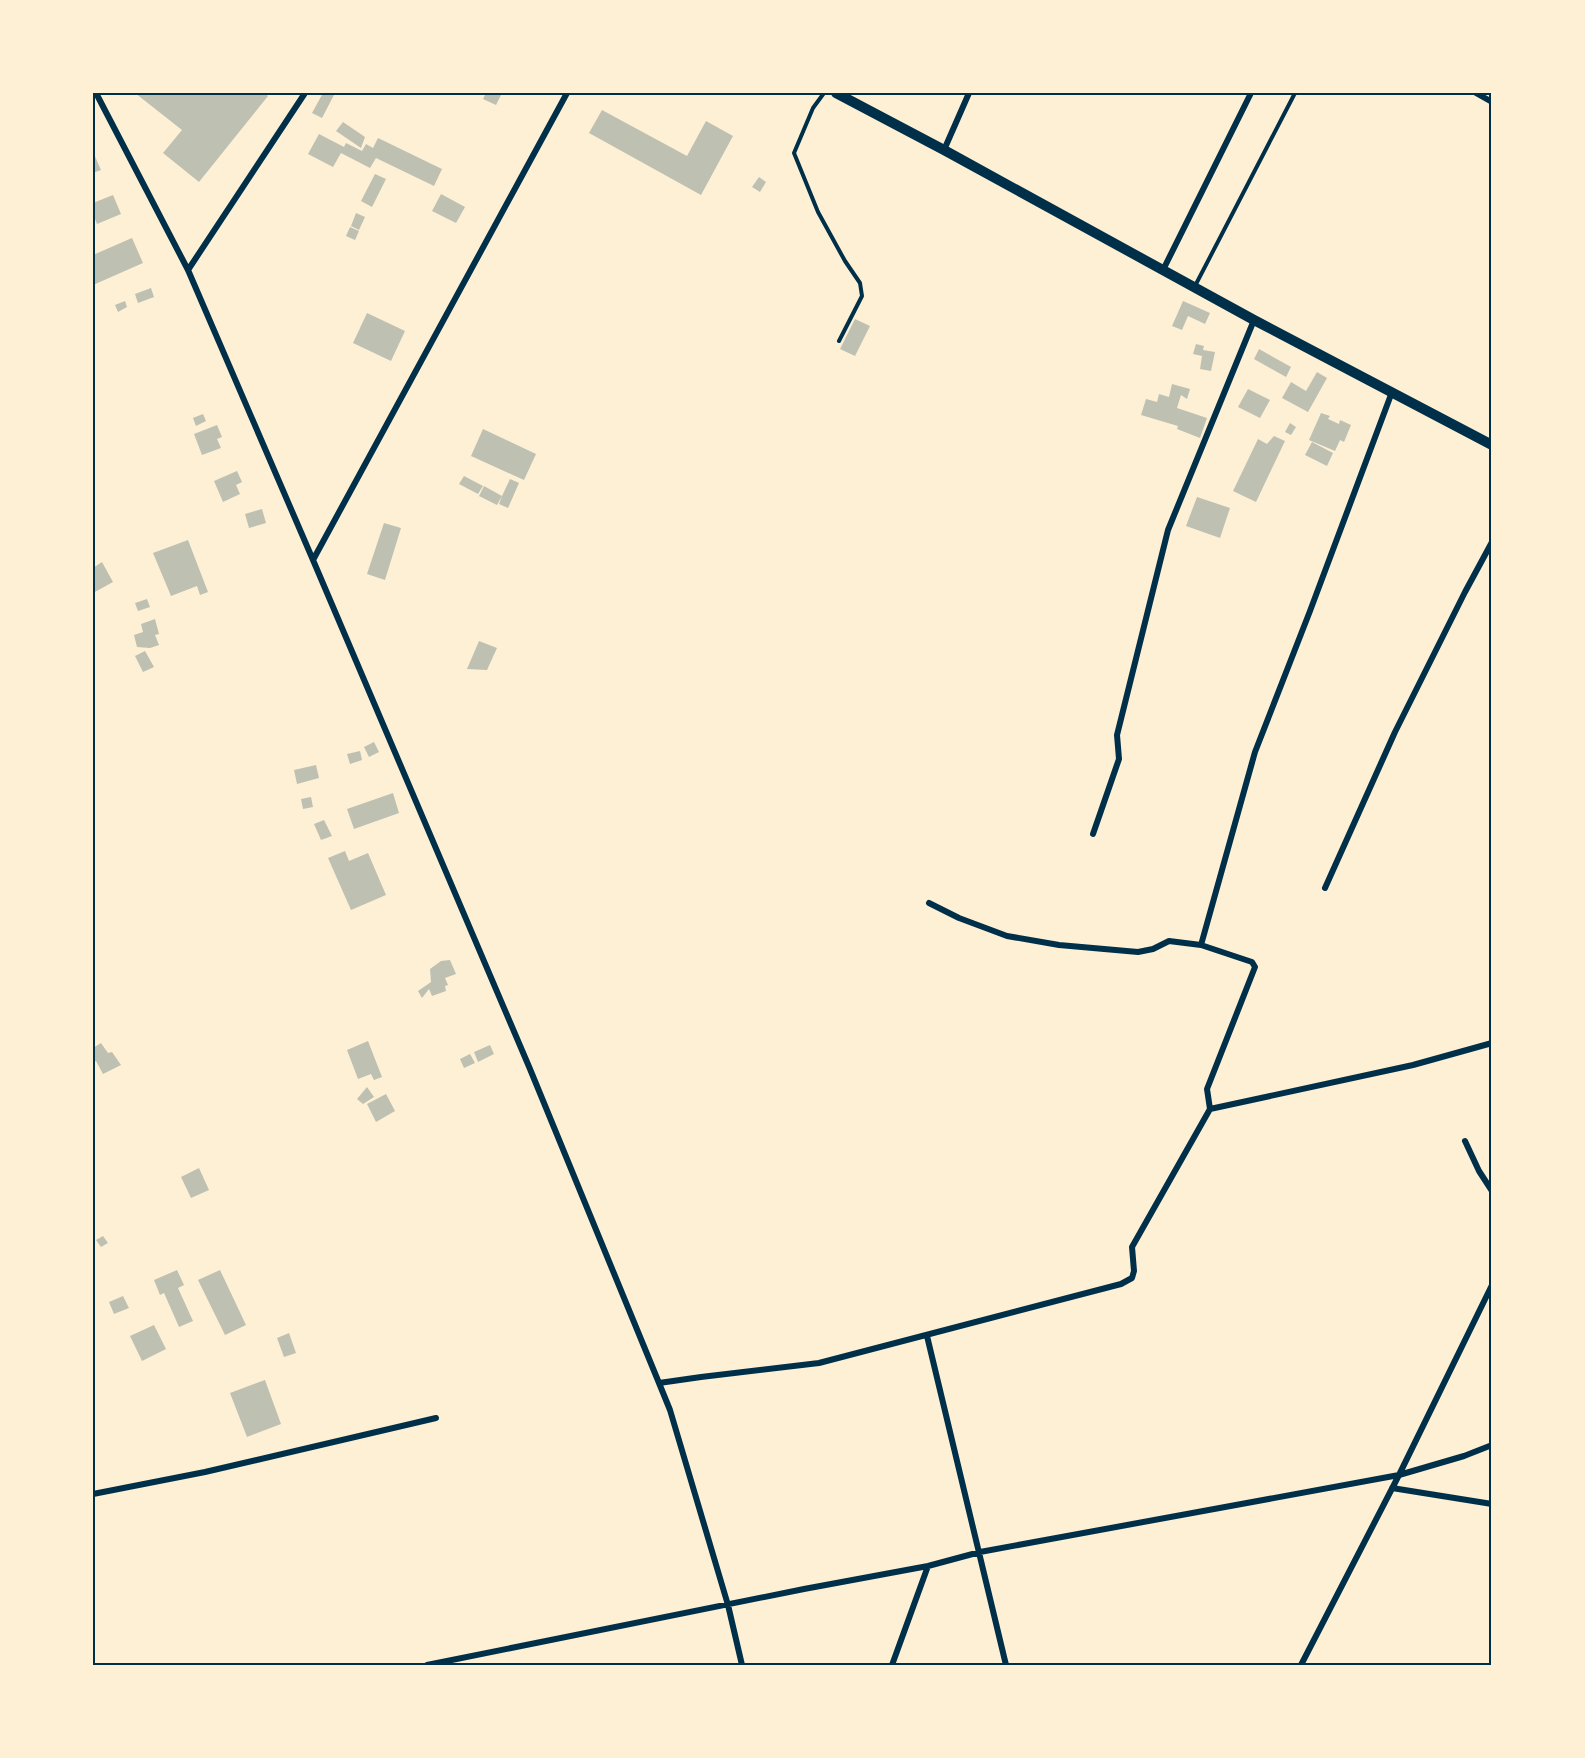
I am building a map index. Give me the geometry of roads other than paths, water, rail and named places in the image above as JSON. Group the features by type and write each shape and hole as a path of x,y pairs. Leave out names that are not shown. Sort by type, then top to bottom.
{"main road":[{"path":"836,93 1254,320 1492,445"}],"street":[{"path":"96,93 188,270 530,1069 670,1410 728,1605 742,1665"},
{"path":"188,270 305,93"},
{"path":"314,560 567,93"},
{"path":"944,150 969,93"},
{"path":"1476,93 1492,102"},
{"path":"1163,270 1249,94"},
{"path":"1093,834 1119,759 1117,735 1168,530 1254,320"},
{"path":"1201,945 1255,752 1392,392"},
{"path":"1325,888 1395,732 1492,542"},
{"path":"659,1383 819,1363 1120,1284 1132,1278 1134,1271 1132,1247 1210,1108 1207,1089 1255,967 1252,962 1201,945 1169,941 1153,949 1138,952 1059,945 1007,936 959,918 929,903"},
{"path":"1210,1108 1413,1065 1492,1043"},
{"path":"1465,1142 1492,1191"},
{"path":"1301,1665 1400,1475 1492,1286"},
{"path":"927,1336 1006,1665"},
{"path":"93,1494 205,1472 436,1418"},
{"path":"427,1665 928,1566 980,1552 1400,1475 1492,1445"},
{"path":"1392,1488 1492,1504"},
{"path":"892,1665 928,1566"}],"lane":[{"path":"824,93 813,108 794,153 818,212 860,283 862,296 838,341"},
{"path":"1194,287 1295,93"}]}
